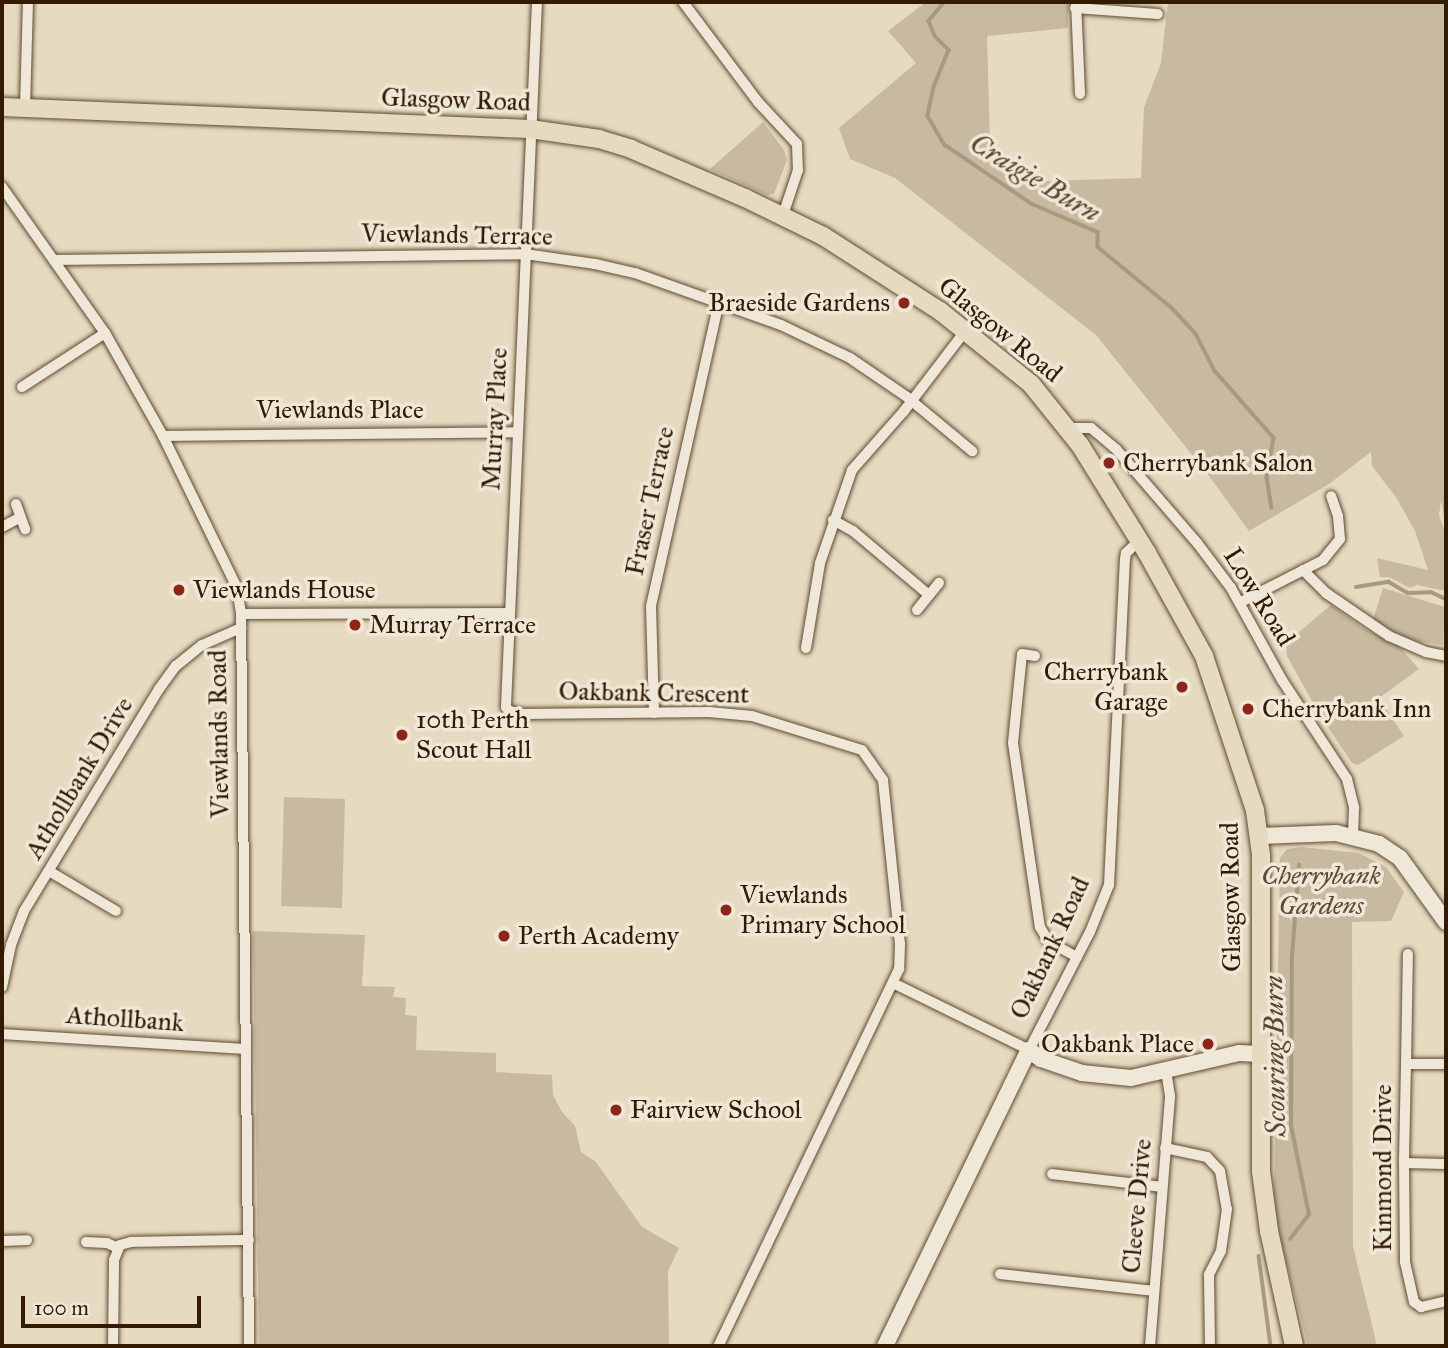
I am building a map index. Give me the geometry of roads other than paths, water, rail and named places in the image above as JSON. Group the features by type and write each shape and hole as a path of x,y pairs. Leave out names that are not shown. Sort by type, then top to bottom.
{"main road":[{"name":"Glasgow Road","path":"2,107 530,129 584,135 617,144 783,215 851,253 966,330 1031,384 1069,428 1139,541 1209,669 1255,810 1260,836 1261,1171 1269,1231 1294,1346"}],"street":[{"path":"24,108 28,2"},
{"name":"Murray Place","path":"509,711 505,698 537,2"},
{"path":"687,3 758,102 797,144 798,170 783,215"},
{"path":"1080,94 1076,5 1158,14"},
{"name":"Viewlands Road","path":"2,187 105,333 163,436 237,589 241,614 249,1346"},
{"name":"Viewlands Terrace","path":"54,260 525,254 595,264 635,273 781,325 850,358 912,401 972,451"},
{"name":"Fraser Terrace","path":"654,713 651,606 719,303"},
{"path":"806,648 820,563 852,470 912,401 966,330"},
{"path":"22,387 105,333"},
{"name":"Low Road","path":"1069,428 1091,428 1116,449 1198,544 1241,601 1282,680 1347,779 1354,808 1353,835"},
{"name":"Viewlands Place","path":"163,436 517,432"},
{"path":"1241,601 1323,561 1340,539 1338,516 1331,496"},
{"path":"16,503 25,529"},
{"path":"2,527 19,518"},
{"path":"833,520 853,531 929,595"},
{"name":"Oakbank Road","path":"885,1346 1077,957 1109,885 1125,559 1126,553 1139,541"},
{"path":"1303,570 1326,593 1389,636 1426,652 1446,656"},
{"path":"918,610 939,583"},
{"path":"241,614 509,613"},
{"name":"Athollbank Drive","path":"2,988 19,921 159,689 176,666 211,638 241,628"},
{"path":"1035,656 1022,654 1013,743 1040,927 1048,941 1077,957"},
{"name":"Oakbank Crescent","path":"509,711 523,714 730,713 752,716 862,750 883,780 900,944 899,969 718,1346"},
{"path":"1260,836 1320,832 1353,835 1379,844 1400,858 1446,922"},
{"path":"49,871 116,911"},
{"path":"1406,1064 1408,954"},
{"path":"893,983 1059,1066 1104,1077 1131,1078 1239,1053 1260,1054"},
{"name":"Athollbank","path":"2,1034 245,1049"},
{"name":"Kinmond Drive","path":"1446,1064 1406,1064 1404,1163 1405,1262 1414,1302 1421,1307 1446,1301"},
{"name":"Cleeve Drive","path":"1150,1346 1170,1096 1166,1070"},
{"path":"1165,1148 1207,1157 1220,1171 1227,1209 1221,1251 1209,1275 1210,1346"},
{"path":"1404,1163 1446,1164"},
{"path":"1052,1174 1162,1187"},
{"path":"2,1241 27,1240"},
{"path":"113,1346 114,1260 117,1248 129,1242 248,1240"},
{"path":"86,1242 107,1243 117,1248"},
{"path":"1000,1274 1154,1291"}],"waterway":[{"name":"Craigie Burn","path":"945,2 929,21 935,36 949,50 934,87 928,116 945,145 1032,204 1098,232 1098,247 1172,308 1196,334 1215,371 1274,438 1267,477 1272,508"},
{"path":"1356,587 1389,582 1408,593 1431,592 1446,599"},
{"name":"Scouring Burn","path":"1290,1239 1309,1215 1291,1126 1292,957 1299,865"},
{"name":"Scouring Burn","path":"1259,1256 1271,1346"}],"place":[{"name":"Braeside Gardens","path":"904,303"},
{"name":"Cherrybank Salon","path":"1109,463"},
{"name":"Viewlands House","path":"179,590"},
{"name":"Murray Terrace","path":"355,625"},
{"name":"Cherrybank Garage","path":"1182,687"},
{"name":"Cherrybank Inn","path":"1248,709"},
{"name":"10th Perth Scout Hall","path":"402,735"},
{"name":"Viewlands Primary School","path":"726,910"},
{"name":"Perth Academy","path":"504,936"},
{"name":"Oakbank Place","path":"1208,1044"},
{"name":"Fairview School","path":"616,1110"}],"park label":[{"name":"Cherrybank Gardens","path":"1321,891"}]}
